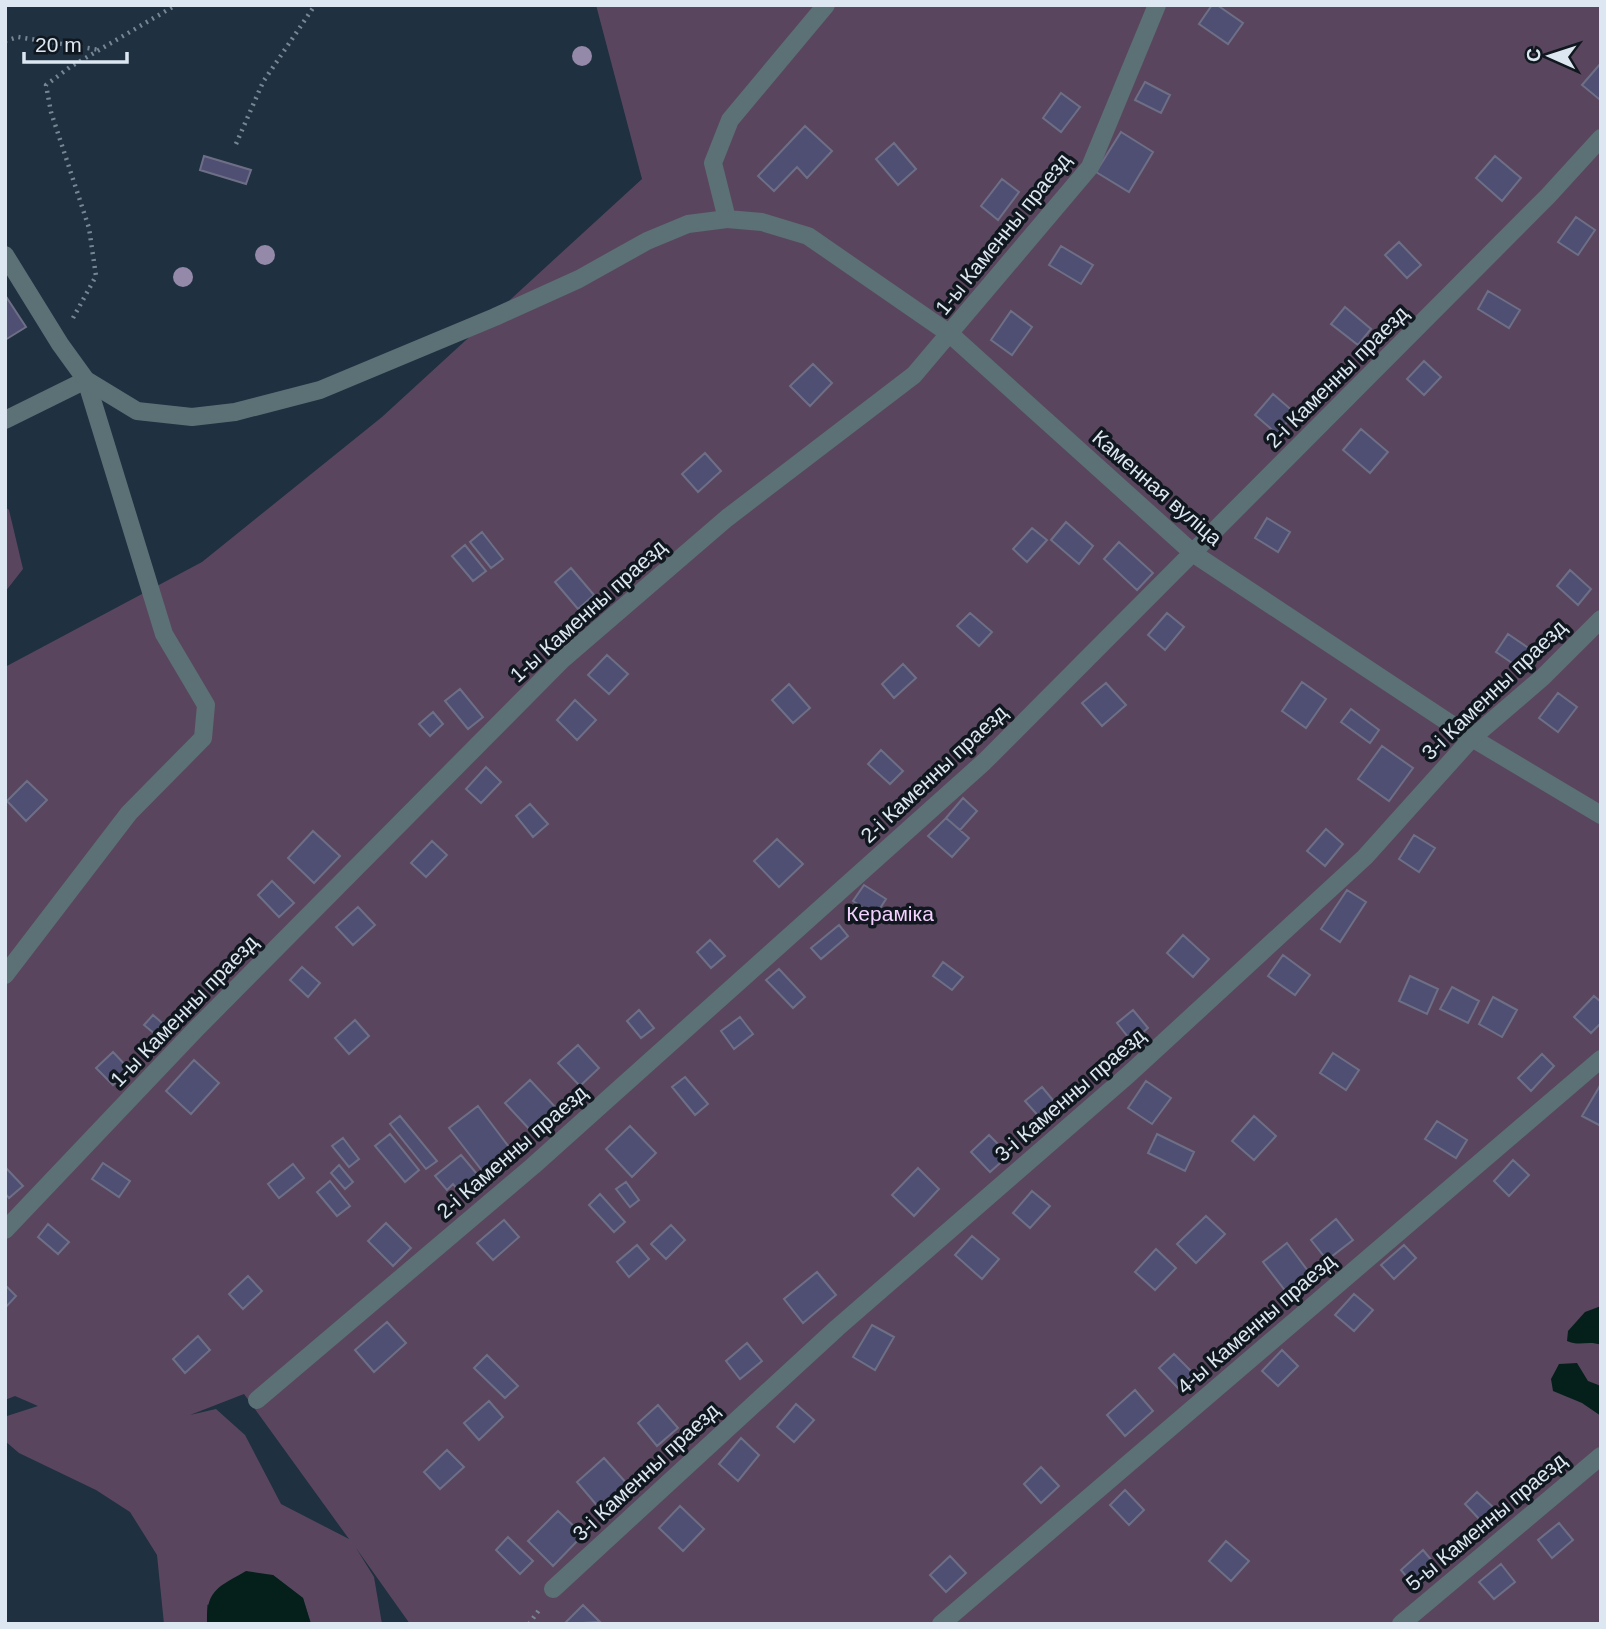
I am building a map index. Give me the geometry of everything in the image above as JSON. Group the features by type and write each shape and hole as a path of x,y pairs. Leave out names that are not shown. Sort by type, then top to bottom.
{"street":[{"path":"727,219 713,163 730,120 826,5"},
{"name":"1-ы Каменны праезд","path":"5,1230 196,1029 562,660 727,517 914,375 1090,167 1157,5"},
{"name":"2-і Каменны праезд","path":"257,1400 533,1166 984,762 1548,196 1601,138"},
{"name":"Каменная вуліца","path":"86,380 137,411 192,417 235,412 320,390 484,322 567,285 657,237 688,224 727,219 762,222 808,236 950,334 1194,554 1472,738 1601,815"},
{"path":"5,255 60,344 86,380 164,634 206,705 203,738 129,813 5,975"},
{"path":"5,420 86,380"},
{"name":"3-і Каменны праезд","path":"553,1589 837,1328 1128,1075 1365,857 1472,738 1543,677 1601,619"},
{"name":"4-ы Каменны праезд","path":"941,1624 1601,1059"},
{"name":"5-ы Каменны праезд","path":"1401,1624 1601,1456"}],"path":[{"path":"60,344 96,276 89,228 51,112 47,85 71,67 176,5"},
{"path":"236,144 263,82 315,5"},
{"path":"5,41 18,37 101,50"}],"green space":[{"name":"Кераміка","path":"596,5 1601,5 1601,1624 410,1624 356,1548 374,1577 382,1624 311,1624 303,1598 273,1575 207,1605 207,1624 164,1624 157,1555 130,1512 96,1490 19,1453 5,1441 7,1416 38,1406 15,1396 5,1400 5,667 202,562 382,417 642,179","holes":["244,1394 349,1539 281,1504 245,1435 216,1409 190,1415"]},
{"path":"5,507 9,510 23,569 5,592"}],"shaded area":[{"path":"1601,1306 1601,1345 1567,1341 1568,1331 1585,1312"},
{"path":"1577,1363 1588,1381 1601,1386 1601,1416 1582,1403 1553,1391 1551,1379 1559,1364"},
{"path":"246,1571 273,1575 303,1598 311,1624 207,1624 209,1603 216,1590"}],"building":[{"path":"1212,5 1217,5 1243,23 1228,44 1199,24"},
{"path":"1601,63 1601,97 1599,99 1582,85"},
{"path":"1145,82 1170,95 1161,113 1135,100"},
{"path":"1061,93 1080,107 1061,132 1043,118"},
{"path":"805,126 832,151 807,178 797,167 774,191 758,176"},
{"path":"1121,132 1153,152 1129,192 1096,172"},
{"path":"894,143 916,169 898,185 876,159"},
{"path":"204,156 251,170 246,184 200,170"},
{"path":"1495,156 1521,178 1502,201 1476,178"},
{"path":"1002,179 1019,192 998,220 981,206"},
{"path":"1576,217 1595,230 1578,255 1558,242"},
{"path":"1399,242 1421,265 1407,278 1385,255"},
{"path":"1061,246 1093,265 1081,284 1049,265"},
{"path":"1488,291 1520,310 1509,328 1478,309"},
{"path":"5,295 26,327 5,340"},
{"path":"1345,307 1371,329 1358,345 1331,324"},
{"path":"1011,311 1032,327 1012,355 991,340"},
{"path":"1424,361 1441,377 1424,395 1407,379"},
{"path":"813,364 832,383 810,406 790,386"},
{"path":"1273,394 1295,413 1277,434 1255,415"},
{"path":"1361,429 1388,452 1370,473 1343,450"},
{"path":"705,453 721,471 698,492 682,474"},
{"path":"1267,518 1290,532 1278,552 1255,538"},
{"path":"1066,522 1093,546 1079,564 1051,540"},
{"path":"1032,528 1047,540 1027,562 1013,549"},
{"path":"482,532 503,559 491,568 470,542"},
{"path":"1119,542 1153,573 1137,590 1104,559"},
{"path":"465,545 486,571 473,581 452,556"},
{"path":"571,568 594,595 578,609 555,582"},
{"path":"1570,570 1591,589 1578,605 1557,586"},
{"path":"970,613 992,632 979,646 957,626"},
{"path":"1167,613 1184,627 1165,650 1148,635"},
{"path":"1508,634 1533,651 1521,669 1496,652"},
{"path":"607,655 628,674 609,694 588,675"},
{"path":"903,664 916,678 894,698 882,684"},
{"path":"1302,682 1326,699 1306,728 1282,711"},
{"path":"1106,683 1126,705 1102,726 1082,703"},
{"path":"789,684 810,708 793,723 772,700"},
{"path":"460,689 483,717 468,729 445,701"},
{"path":"1558,693 1577,707 1558,732 1539,718"},
{"path":"575,700 596,720 577,740 557,720"},
{"path":"1351,709 1379,730 1370,743 1341,722"},
{"path":"433,712 443,724 430,736 419,724"},
{"path":"1382,746 1413,768 1389,801 1358,779"},
{"path":"881,750 903,771 890,784 868,764"},
{"path":"486,767 501,782 481,803 466,789"},
{"path":"27,781 47,800 26,821 7,801"},
{"path":"963,798 977,811 960,830 946,818"},
{"path":"530,804 548,824 533,837 516,816"},
{"path":"946,818 969,838 952,857 928,836"},
{"path":"1326,829 1343,844 1325,866 1307,851"},
{"path":"313,831 340,856 314,883 288,858"},
{"path":"1414,835 1435,848 1419,872 1399,859"},
{"path":"777,839 803,864 779,887 754,861"},
{"path":"432,841 447,855 426,877 411,863"},
{"path":"272,881 294,903 279,917 258,895"},
{"path":"864,885 886,899 875,916 853,901"},
{"path":"1347,890 1366,902 1340,942 1321,929"},
{"path":"358,907 375,925 353,945 336,927"},
{"path":"839,925 848,936 821,959 811,948"},
{"path":"1183,935 1209,959 1193,977 1167,953"},
{"path":"710,940 725,956 711,968 697,952"},
{"path":"1283,955 1310,975 1295,995 1268,976"},
{"path":"943,962 963,977 952,990 933,976"},
{"path":"302,967 320,983 308,997 290,980"},
{"path":"779,969 805,997 793,1008 766,980"},
{"path":"1410,976 1438,989 1427,1014 1399,1001"},
{"path":"1452,987 1479,1001 1468,1023 1440,1009"},
{"path":"1594,996 1601,1002 1601,1023 1591,1033 1574,1017"},
{"path":"1493,997 1517,1010 1502,1037 1479,1024"},
{"path":"639,1010 654,1028 641,1038 627,1021"},
{"path":"1133,1010 1148,1028 1132,1042 1117,1023"},
{"path":"153,1015 169,1029 161,1039 144,1025"},
{"path":"740,1017 753,1034 734,1049 721,1031"},
{"path":"355,1020 369,1036 349,1054 335,1038"},
{"path":"578,1045 599,1068 580,1086 558,1063"},
{"path":"113,1052 129,1069 113,1085 96,1068"},
{"path":"1333,1053 1359,1070 1346,1090 1320,1073"},
{"path":"1542,1054 1554,1066 1531,1091 1518,1078"},
{"path":"194,1060 219,1083 191,1114 166,1091"},
{"path":"685,1077 708,1104 695,1115 672,1087"},
{"path":"530,1080 557,1109 532,1132 505,1103"},
{"path":"1146,1081 1171,1098 1152,1124 1128,1108"},
{"path":"1601,1084 1601,1126 1582,1116"},
{"path":"1042,1087 1057,1105 1041,1119 1025,1101"},
{"path":"478,1106 515,1155 487,1177 449,1128"},
{"path":"400,1116 437,1161 426,1169 390,1124"},
{"path":"1254,1116 1276,1136 1254,1160 1232,1141"},
{"path":"1437,1121 1467,1140 1456,1158 1425,1139"},
{"path":"630,1126 656,1153 632,1177 606,1149"},
{"path":"390,1134 419,1170 405,1182 375,1146"},
{"path":"1157,1134 1194,1152 1185,1171 1148,1153"},
{"path":"989,1135 1009,1155 990,1172 971,1152"},
{"path":"343,1138 359,1159 349,1167 332,1146"},
{"path":"461,1155 482,1180 463,1196 453,1184 447,1190 435,1176"},
{"path":"1513,1160 1529,1175 1509,1196 1494,1181"},
{"path":"103,1163 130,1181 119,1197 92,1179"},
{"path":"293,1164 304,1178 279,1198 268,1184"},
{"path":"339,1165 353,1182 345,1189 331,1173"},
{"path":"5,1167 23,1186 9,1198 5,1193"},
{"path":"918,1168 939,1189 914,1216 892,1195"},
{"path":"330,1181 350,1206 337,1216 317,1192"},
{"path":"626,1182 639,1200 630,1207 616,1189"},
{"path":"1032,1191 1050,1206 1030,1228 1013,1213"},
{"path":"600,1194 625,1222 614,1232 589,1205"},
{"path":"1206,1216 1225,1234 1196,1263 1177,1244"},
{"path":"1336,1219 1353,1240 1327,1260 1311,1240"},
{"path":"504,1220 519,1237 493,1260 477,1243"},
{"path":"386,1223 411,1248 393,1266 368,1241"},
{"path":"48,1224 69,1242 58,1254 38,1237"},
{"path":"671,1225 685,1240 666,1259 651,1244"},
{"path":"972,1236 999,1259 982,1279 955,1255"},
{"path":"1287,1243 1311,1275 1287,1293 1263,1262"},
{"path":"637,1245 649,1259 629,1277 617,1262"},
{"path":"1404,1245 1416,1258 1394,1279 1381,1265"},
{"path":"1156,1249 1176,1268 1155,1290 1135,1272"},
{"path":"817,1272 836,1295 803,1323 784,1299"},
{"path":"248,1276 262,1291 243,1309 229,1294"},
{"path":"5,1285 16,1296 5,1308"},
{"path":"1354,1294 1373,1310 1354,1331 1335,1315"},
{"path":"387,1322 406,1343 374,1372 355,1350"},
{"path":"872,1325 894,1337 875,1370 853,1357"},
{"path":"198,1336 210,1350 185,1373 173,1359"},
{"path":"747,1343 762,1361 740,1379 726,1361"},
{"path":"1282,1350 1298,1366 1278,1386 1262,1371"},
{"path":"1174,1354 1194,1374 1178,1388 1159,1368"},
{"path":"487,1355 518,1386 505,1398 474,1368"},
{"path":"1135,1390 1153,1411 1125,1436 1107,1415"},
{"path":"489,1401 503,1417 479,1440 464,1423"},
{"path":"796,1404 814,1420 794,1442 777,1427"},
{"path":"658,1405 678,1428 657,1446 638,1423"},
{"path":"741,1438 759,1455 738,1481 719,1464"},
{"path":"447,1450 464,1467 440,1489 424,1472"},
{"path":"604,1458 628,1485 600,1509 577,1482"},
{"path":"1041,1467 1059,1486 1041,1503 1024,1484"},
{"path":"1125,1490 1144,1510 1129,1525 1110,1505"},
{"path":"1477,1492 1495,1509 1482,1522 1465,1504"},
{"path":"680,1506 704,1529 683,1551 659,1528"},
{"path":"558,1511 583,1535 553,1566 528,1541"},
{"path":"1559,1523 1573,1540 1552,1558 1538,1540"},
{"path":"508,1537 533,1561 520,1574 496,1550"},
{"path":"1226,1541 1249,1561 1231,1581 1209,1561"},
{"path":"1423,1550 1438,1568 1416,1588 1401,1570"},
{"path":"950,1556 966,1573 946,1592 930,1575"},
{"path":"1501,1564 1515,1582 1494,1599 1479,1582"},
{"path":"583,1605 600,1622 564,1624"}]}
